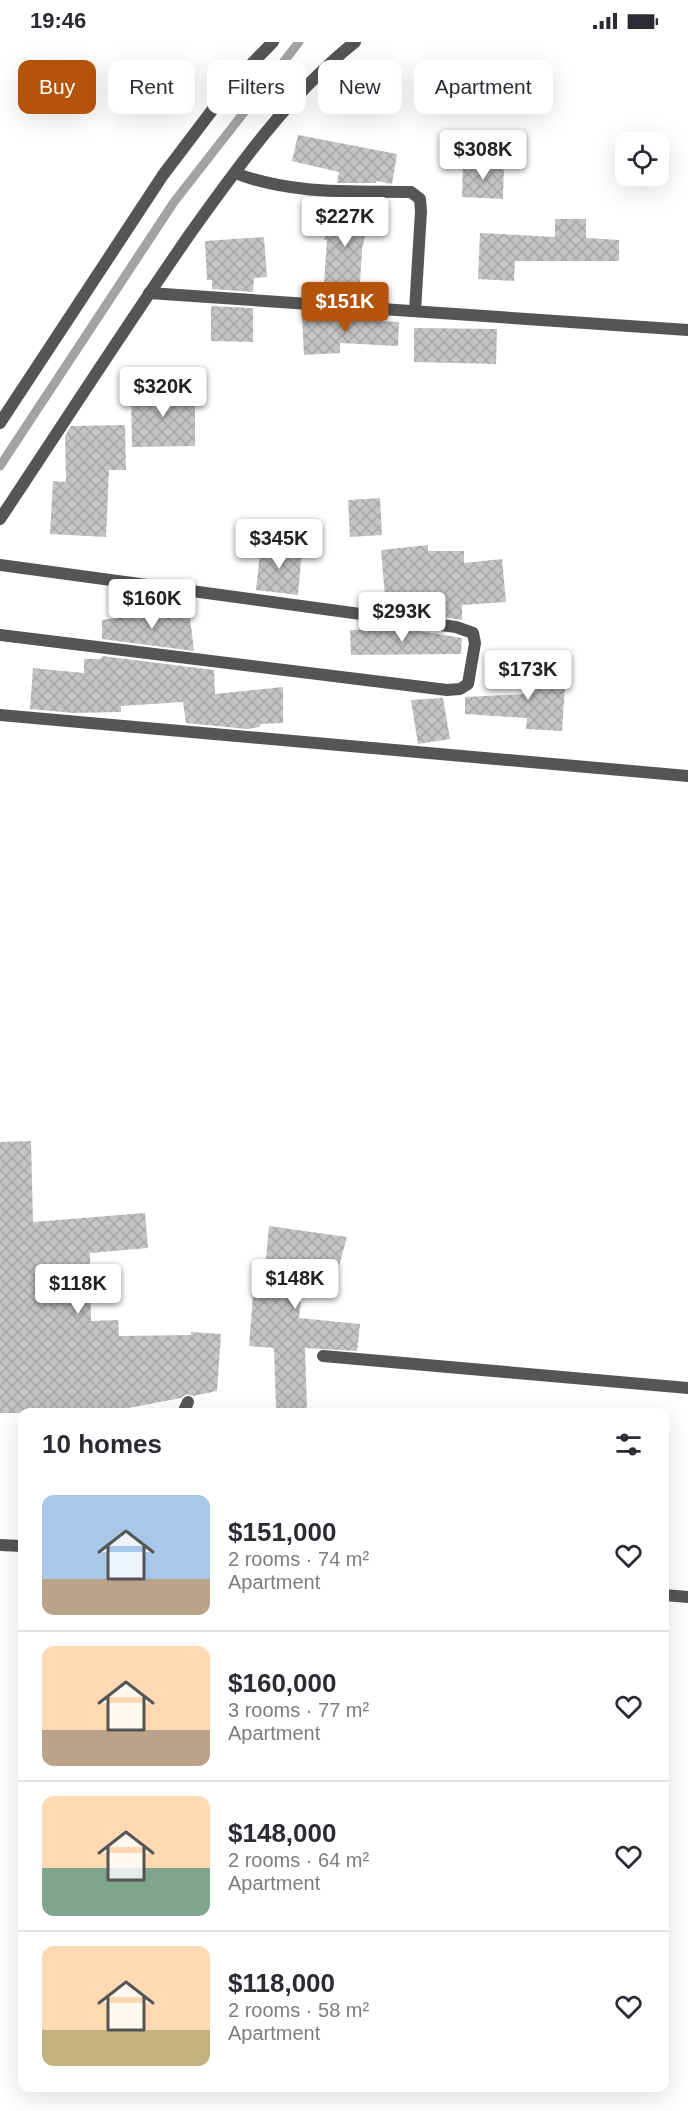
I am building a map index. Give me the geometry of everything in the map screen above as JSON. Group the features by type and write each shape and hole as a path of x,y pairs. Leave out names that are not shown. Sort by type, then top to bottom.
{"street":[{"path":"0,423 163,175 232,84 273,42"},
{"path":"0,519 149,292 235,173 294,100 332,60 355,42"},
{"path":"235,173 260,182 314,191 411,192 420,199 421,211 415,311"},
{"path":"149,292 688,330"},
{"path":"0,565 456,627 472,633 475,643 468,684 460,689 447,690 0,635"},
{"path":"0,715 688,776"},
{"path":"323,1356 688,1388"},
{"path":"0,1545 18,1546"},
{"path":"669,1595 688,1597"}],"building":[{"path":"298,135 397,154 392,184 376,181 376,183 337,183 339,172 292,161"},
{"path":"463,163 504,164 503,199 462,197"},
{"path":"333,199 372,200 362,250 359,299 323,297 327,240 324,240"},
{"path":"555,219 586,219 586,238 619,240 619,261 515,261 514,281 478,279 480,233 555,237"},
{"path":"264,237 267,277 254,278 253,292 212,289 212,280 207,280 205,241"},
{"path":"211,306 253,308 253,342 211,341"},
{"path":"322,313 358,316 358,320 399,322 398,346 340,343 340,353 304,355 302,315"},
{"path":"414,328 497,329 496,364 414,362"},
{"path":"195,389 195,446 132,447 131,390"},
{"path":"125,425 126,470 109,470 106,537 50,534 53,481 66,482 65,436 71,426"},
{"path":"380,498 382,535 350,537 348,500"},
{"path":"261,545 302,549 298,595 256,590"},
{"path":"428,545 428,551 464,551 464,563 502,559 506,602 462,605 462,620 386,609 381,550"},
{"path":"189,609 194,651 102,639 102,620"},
{"path":"388,626 462,638 461,654 351,655 350,630 388,629"},
{"path":"102,656 214,670 215,694 283,687 283,723 260,724 260,727 247,729 186,723 183,702 121,706 121,712 74,713 30,709 33,668 84,673 84,659 101,659"},
{"path":"525,668 566,671 562,731 526,729 527,718 465,714 465,697 526,694"},
{"path":"443,698 450,739 418,744 411,700"},
{"path":"31,1141 33,1222 145,1213 148,1248 90,1253 91,1321 118,1320 119,1336 191,1335 191,1332 221,1334 217,1391 193,1396 187,1394 181,1398 128,1408 18,1408 18,1413 0,1413 0,1142"},
{"path":"269,1226 347,1237 337,1273 304,1264 299,1318 360,1324 357,1351 305,1348 307,1408 276,1408 274,1348 249,1346 255,1270 265,1270"}],"waterway":[{"path":"0,466 174,202 299,42"}]}
